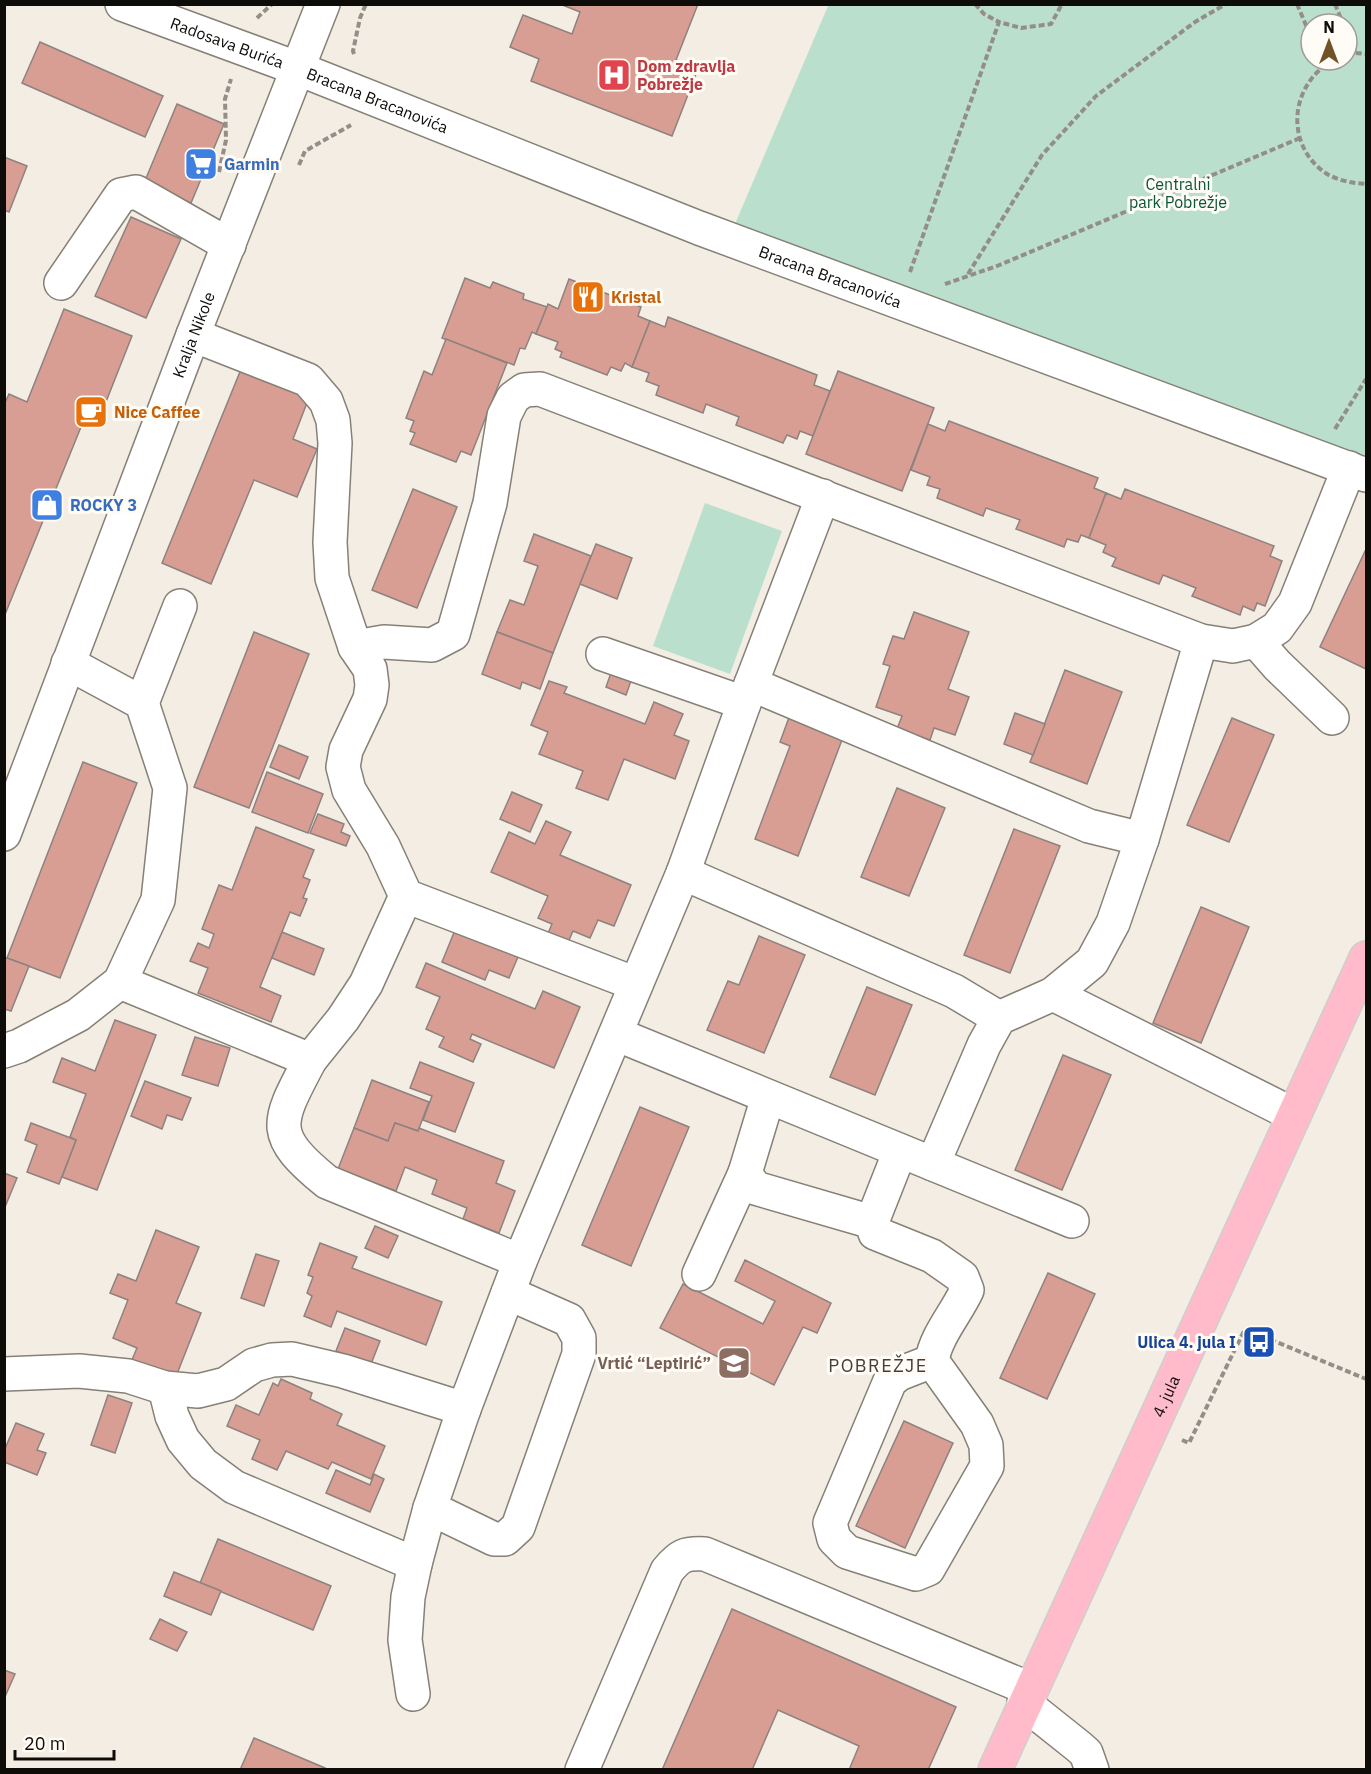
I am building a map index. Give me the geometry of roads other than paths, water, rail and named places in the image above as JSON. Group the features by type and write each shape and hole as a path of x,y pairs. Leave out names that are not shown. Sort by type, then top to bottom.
{"main road":[{"name":"4. jula","path":"995,1770 1366,958"}],"street":[{"name":"Radosava Burića","path":"122,4 298,69"},
{"name":"Kralja Nikole","path":"4,834 193,335 323,4"},
{"name":"Bracana Bracanovića","path":"298,69 699,228 1346,467"},
{"path":"61,283 121,195 136,192 229,245"},
{"path":"193,335 308,380 326,401 333,420 335,443 330,542 332,578 355,647 370,669 372,685 370,699 346,750 344,767 349,790 383,846 406,896 636,984"},
{"path":"355,647 384,642 432,645 453,634 490,503 504,416 513,398 524,390 540,388 1201,641 1233,646 1256,640 1277,628 1294,603 1346,467"},
{"path":"413,1694 405,1640 408,1597 430,1508 464,1409 520,1261 683,873 748,694 824,496"},
{"path":"4,1051 19,1046 78,1015 120,982 158,900 170,788 142,704 180,606"},
{"path":"1256,640 1276,665 1332,718"},
{"path":"933,1164 984,1045 999,1018 1053,994 1092,962 1113,923 1142,838 1201,641"},
{"path":"603,654 748,694 1089,826 1142,838"},
{"path":"68,663 142,704"},
{"path":"683,873 954,991 999,1018"},
{"path":"406,896 366,984 343,1019 310,1060 292,1094 283,1129 288,1143 302,1162 327,1182 520,1261"},
{"path":"120,982 310,1060"},
{"path":"1053,994 1294,1115"},
{"path":"616,1034 1072,1221"},
{"path":"699,1274 745,1173 768,1097"},
{"path":"900,1151 872,1222 875,1233 932,1256 962,1277 967,1290 933,1350 932,1361 978,1424 986,1445 987,1466 928,1569 916,1574 847,1552 834,1539 830,1523 890,1381 899,1374 932,1361"},
{"path":"745,1173 755,1188 872,1222"},
{"path":"430,1508 494,1539 505,1539 518,1527 579,1354 579,1338 569,1320 508,1293"},
{"path":"4,1374 79,1371 128,1376 165,1388 198,1390 226,1384 254,1365 272,1360 292,1359 343,1371 464,1409"},
{"path":"165,1388 172,1416 183,1440 203,1464 234,1487 415,1564"},
{"path":"582,1770 667,1571 678,1558 691,1553 705,1554 1027,1696 1086,1753 1092,1770"}],"place":[{"name":"Dom zdravlja Pobrežje","path":"614,75"},
{"name":"Garmin","path":"201,164"},
{"name":"Kristal","path":"588,297"},
{"name":"Nice Caffee","path":"91,412"},
{"name":"ROCKY 3","path":"47,505"},
{"name":"Ulica 4. jula I","path":"1259,1342"},
{"name":"Vrtić “Leptirić”","path":"734,1363"}],"district":[{"name":"POBREŽJE","path":"878,1366"}],"park label":[{"name":"Centralni park Pobrežje","path":"1178,193"}]}
